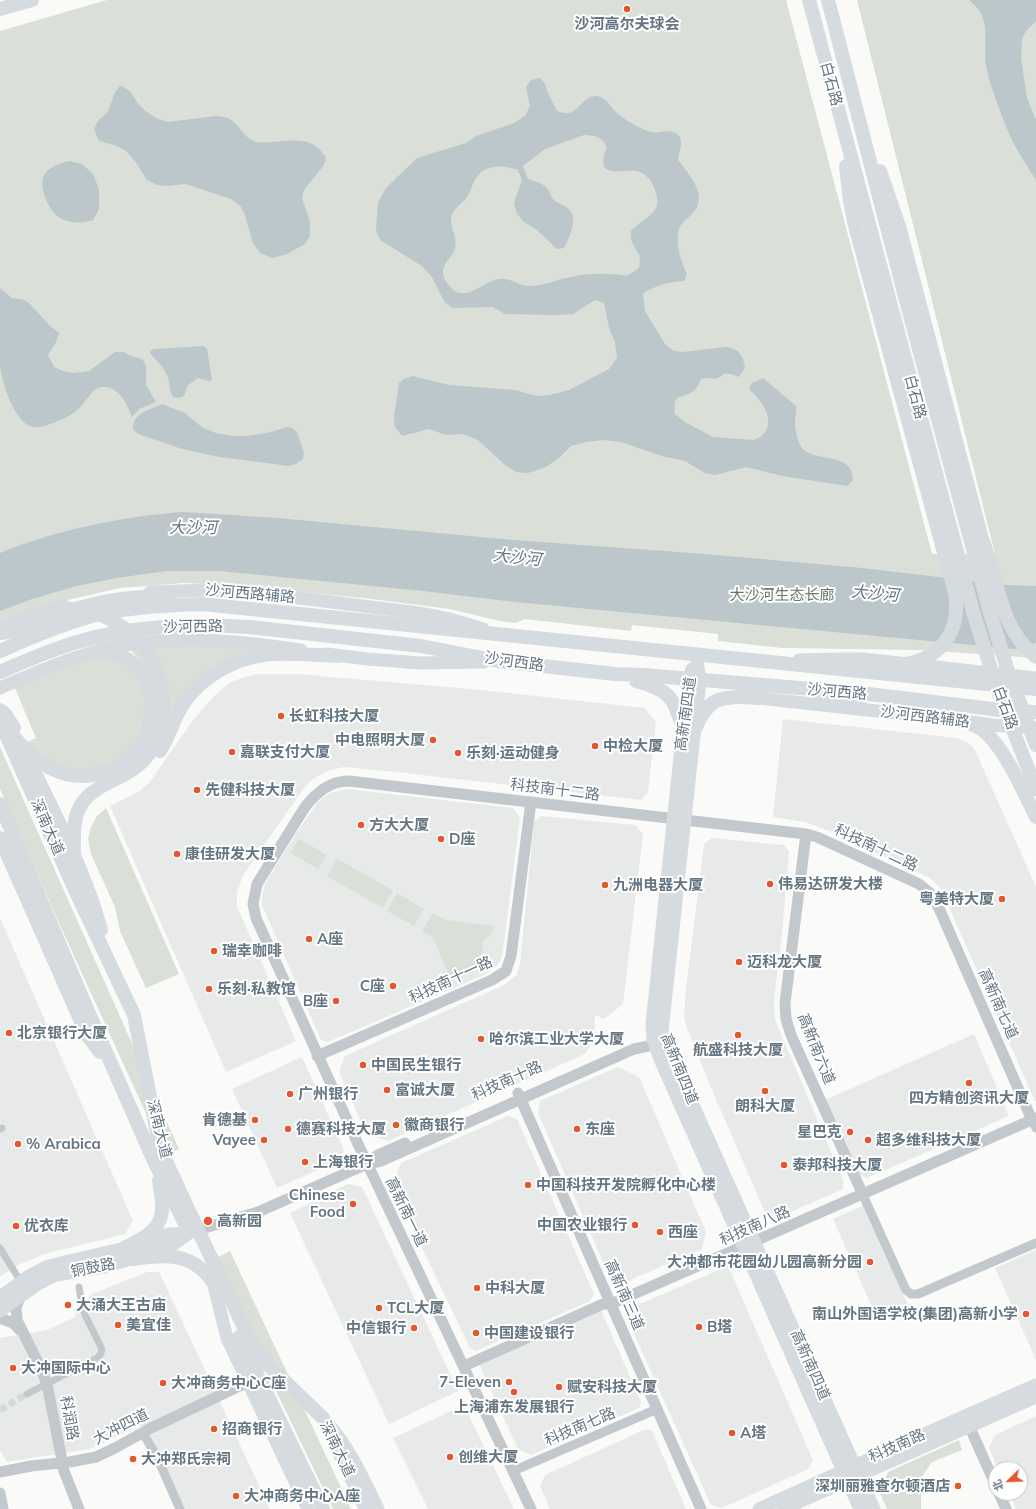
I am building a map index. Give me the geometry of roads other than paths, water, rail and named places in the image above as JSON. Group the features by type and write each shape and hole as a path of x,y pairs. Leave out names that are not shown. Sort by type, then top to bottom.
{"main road":[{"path":"0,9 32,0"},
{"name":"白石路","path":"810,0 839,114 986,654 1012,728 1030,790"},
{"name":"白石路","path":"828,0 909,312 998,639 1014,689 1036,745"},
{"path":"856,109 887,189 899,226 982,539 1001,599 1011,628 1020,643 1036,657"},
{"path":"839,114 850,201 855,226 955,593 957,615 947,640 925,658 906,664"},
{"path":"946,562 950,563 954,567 972,570 979,568 990,561"},
{"name":"沙河西路辅路","path":"0,628 29,616 83,602 127,594 157,591 195,590 246,592 435,615 502,634"},
{"path":"0,633 16,631 61,613 108,601 136,597 161,597 183,599 202,604"},
{"name":"沙河西路","path":"0,651 48,631 93,616 151,607 202,604 696,655 1036,688"},
{"path":"56,608 83,609 105,616 137,639 146,652 160,680 163,709 161,723 155,743 143,761 130,773 87,796 78,810 74,832 74,855"},
{"name":"沙河西路","path":"0,672 35,656 97,636 148,628 198,625 249,627 421,646 498,661 615,674 860,693 1000,710 1036,712"},
{"path":"0,688 52,665 101,650 157,642 207,640 263,643 337,656"},
{"path":"0,717 8,730 25,749 47,766 69,776 91,776 118,766 134,754 142,742 148,728 151,705 146,683 135,666 119,655 101,650"},
{"path":"74,832 80,818 88,806 100,797 136,779 151,765 164,745 173,722 186,701 208,679 229,666 263,655 337,656 420,663 498,661"},
{"name":"高新南四道","path":"696,655 678,819 662,1024 659,1041 851,1473 874,1509"},
{"path":"767,662 847,659 1036,678"},
{"path":"615,674 658,687 665,692 688,732 712,703 722,698 732,696 758,698"},
{"name":"沙河西路辅路","path":"723,682 739,693 758,698 1036,728"},
{"path":"802,688 863,710"},
{"path":"0,710 6,714 10,721 74,855 95,908 111,966"},
{"path":"959,720 976,726 991,738 1030,790 1036,817"},
{"name":"深南大道","path":"0,722 75,890 134,1015 160,1148 213,1282 323,1509"},
{"path":"1030,790 1020,784 1020,773 1022,769 1036,762"},
{"name":"深南大道","path":"0,804 84,1002 154,1159 250,1340 269,1366 324,1418 366,1509"},
{"path":"0,838 87,1035 115,1072"},
{"path":"2,867 24,892"},
{"path":"46,942 84,1002"},
{"path":"128,1253 149,1235 160,1221 162,1214 161,1194 154,1159"},
{"name":"铜鼓路","path":"0,1311 37,1272 48,1266 128,1253 169,1234 193,1231"},
{"path":"128,1253 172,1256 180,1258 202,1269 213,1282 227,1338 308,1509"},
{"name":"铜鼓路","path":"0,1297 22,1288"},
{"name":"科技南路","path":"759,1509 851,1473 967,1421 1036,1385"},
{"name":"科技南路","path":"967,1421 1036,1397"},
{"path":"324,1418 340,1438 354,1461 378,1509"},
{"name":"高新南四道","path":"851,1473 860,1509"},
{"name":"科技南路","path":"783,1509 851,1473"}],"street":[{"name":"科技南十二路","path":"259,925 253,904 255,890 261,876 311,800 336,782 350,781 806,834 817,837 919,884 930,894"},
{"name":"科技南十一路","path":"318,1056 492,980 506,971 512,956 531,802"},
{"name":"高新南六道","path":"806,834 785,1003 786,1019 791,1035 863,1195"},
{"name":"高新南七道","path":"930,894 938,906 1035,1122"},
{"name":"高新南一道","path":"259,925 367,1164 531,1509"},
{"name":"科技南十路","path":"193,1231 258,1212 367,1164 381,1161 632,1042 659,1041"},
{"name":"高新南三道","path":"520,1096 702,1509"},
{"name":"科技南八路","path":"464,1366 603,1304 611,1304 1035,1122"},
{"path":"863,1195 906,1290 912,1294 918,1294 1036,1242"},
{"path":"0,1248 22,1288"},
{"path":"27,1394 89,1363 100,1355 102,1350 82,1306 79,1287"},
{"name":"科润路","path":"22,1288 16,1310 17,1320 47,1384 62,1463 79,1509"},
{"path":"0,1318 12,1323 24,1334"},
{"name":"大冲四道","path":"0,1472 96,1457 248,1382"},
{"name":"科技南七路","path":"513,1471 657,1408"},
{"path":"967,1421 988,1468"},
{"path":"143,1433 157,1456 180,1509"},
{"path":"0,1493 3,1509"}],"water":[{"path":"969,0 1036,0 1036,21 1026,31 1022,39 1021,58 1027,98 1036,120 1036,180 1020,155 1003,119 986,65 984,22 976,7"},
{"path":"540,78 545,84 557,111 570,113 588,98 597,96 606,101 615,112 629,122 650,132 671,131 677,134 681,139 678,160 696,185 699,199 693,213 680,227 678,235 679,253 687,274 684,281 663,284 643,293 645,311 665,344 674,351 682,352 727,347 738,351 743,359 745,368 739,377 731,374 724,374 716,379 701,379 694,391 676,399 675,414 685,422 713,437 753,440 764,433 768,424 768,418 764,406 749,389 752,383 763,378 796,406 795,424 798,440 802,448 808,453 840,461 847,465 851,471 853,480 847,486 782,476 746,467 715,475 705,473 685,461 662,456 621,442 603,440 571,446 560,457 546,467 528,473 516,472 505,465 478,440 463,434 446,435 429,429 402,436 395,427 394,417 399,383 404,379 413,376 449,385 515,390 536,396 550,395 569,390 609,369 617,358 615,342 609,328 604,303 595,300 573,314 556,315 505,314 493,307 453,308 445,303 432,277 422,266 380,240 376,230 378,203 386,188 417,158 466,143 476,136 514,123 525,116 530,106 526,87 531,80","holes":["584,135 595,136 605,143 607,147 603,164 608,170 641,172 651,181 654,187 657,199 656,208 631,231 631,240 640,257 639,268 627,276 589,274 532,286 500,279 469,292 459,293 453,290 447,283 443,272 445,264 453,253 456,244 451,224 451,217 454,210 467,197 476,178 480,173 490,168 507,167 518,170 522,180 514,203 517,214 524,222 537,230 557,249 564,248 572,228 572,213 569,209 553,199 545,186 528,179 523,166 545,149"]},
{"path":"120,86 127,89 140,106 146,111 164,121 168,122 220,116 232,120 244,134 256,142 302,141 315,146 321,151 326,158 324,165 304,190 302,198 310,222 310,236 305,244 287,254 272,258 260,253 253,243 245,215 241,207 231,199 186,184 166,186 157,185 147,180 137,164 126,151 117,146 99,141 94,129 98,121 108,112 115,92"},
{"path":"70,161 82,164 93,174 99,189 99,209 93,220 85,222 70,222 57,216 48,205 43,190 42,182 44,176 52,167"},
{"path":"0,288 12,298 24,300 30,304 49,325 59,333 56,342 48,355 54,367 63,371 74,373 89,371 115,352 124,352 133,357 142,359 146,365 146,385 156,402 139,409 132,417 126,403 117,392 107,387 101,387 93,392 79,409 66,417 43,426 33,427 26,424 20,418 10,401 1,372"},
{"path":"203,346 207,349 212,380 209,381 198,378 188,385 184,396 179,398 173,397 167,374 150,351 154,349"},
{"path":"162,404 185,413 203,428 216,433 233,436 246,436 267,433 288,427 292,428 297,432 304,453 303,459 296,464 289,466 220,457 182,449 138,434 133,429 135,419 143,413"},
{"name":"大沙河生态长廊","path":"184,512 277,518 513,540 705,554 862,568 1006,585 1036,586 1036,643 1015,649 515,602 423,591 220,571 167,571 116,578 77,586 32,599 0,611 0,553 44,537 90,525 138,517"}],"tunnel":[{"path":"0,1410 27,1394"}],"place":[{"name":"沙河高尔夫球会","path":"627,9"},
{"name":"长虹科技大厦","path":"281,716"},
{"name":"中电照明大厦","path":"433,740"},
{"name":"中检大厦","path":"595,746"},
{"name":"嘉联支付大厦","path":"232,752"},
{"name":"乐刻·运动健身","path":"458,753"},
{"name":"先健科技大厦","path":"197,790"},
{"name":"方大大厦","path":"361,825"},
{"name":"D座","path":"441,839"},
{"name":"康佳研发大厦","path":"177,854"},
{"name":"伟易达研发大楼","path":"770,884"},
{"name":"九洲电器大厦","path":"605,885"},
{"name":"粤美特大厦","path":"1002,899"},
{"name":"A座","path":"309,939"},
{"name":"瑞幸咖啡","path":"214,951"},
{"name":"迈科龙大厦","path":"739,962"},
{"name":"C座","path":"393,986"},
{"name":"乐刻·私教馆","path":"209,989"},
{"name":"B座","path":"336,1001"},
{"name":"北京银行大厦","path":"9,1033"},
{"name":"航盛科技大厦","path":"738,1035"},
{"name":"哈尔滨工业大学大厦","path":"481,1039"},
{"name":"中国民生银行","path":"363,1065"},
{"name":"四方精创资讯大厦","path":"969,1083"},
{"name":"富诚大厦","path":"387,1090"},
{"name":"朗科大厦","path":"765,1091"},
{"name":"广州银行","path":"290,1094"},
{"name":"肯德基","path":"255,1120"},
{"name":"徽商银行","path":"396,1125"},
{"name":"德赛科技大厦","path":"288,1129"},
{"name":"东座","path":"577,1129"},
{"name":"星巴克","path":"850,1132"},
{"name":"Vayee","path":"264,1140"},
{"name":"超多维科技大厦","path":"868,1140"},
{"name":"% Arabica","path":"18,1144"},
{"name":"上海银行","path":"305,1162"},
{"name":"泰邦科技大厦","path":"784,1165"},
{"name":"中国科技开发院孵化中心楼","path":"528,1185"},
{"name":"Chinese Food","path":"353,1204"},
{"name":"高新园","path":"208,1221"},
{"name":"中国农业银行","path":"635,1225"},
{"name":"优衣库","path":"16,1226"},
{"name":"西座","path":"660,1232"},
{"name":"大冲都市花园幼儿园高新分园","path":"870,1262"},
{"name":"中科大厦","path":"477,1288"},
{"name":"大涌大王古庙","path":"68,1305"},
{"name":"TCL大厦","path":"379,1308"},
{"name":"南山外国语学校(集团)高新小学","path":"1026,1314"},
{"name":"美宜佳","path":"118,1325"},
{"name":"B塔","path":"699,1327"},
{"name":"中信银行","path":"414,1328"},
{"name":"中国建设银行","path":"476,1333"},
{"name":"大冲国际中心","path":"13,1368"},
{"name":"7-Eleven","path":"509,1382"},
{"name":"大冲商务中心C座","path":"163,1383"},
{"name":"赋安科技大厦","path":"559,1387"},
{"name":"上海浦东发展银行","path":"514,1392"},
{"name":"招商银行","path":"214,1429"},
{"name":"A塔","path":"732,1433"},
{"name":"创维大厦","path":"450,1457"},
{"name":"大冲郑氏宗祠","path":"133,1459"},
{"name":"深圳丽雅查尔顿酒店","path":"958,1486"},
{"name":"大冲商务中心A座","path":"236,1496"}],"water label":[{"name":"大沙河","path":"193,528"},
{"name":"大沙河","path":"517,558"},
{"name":"大沙河","path":"875,594"}]}
